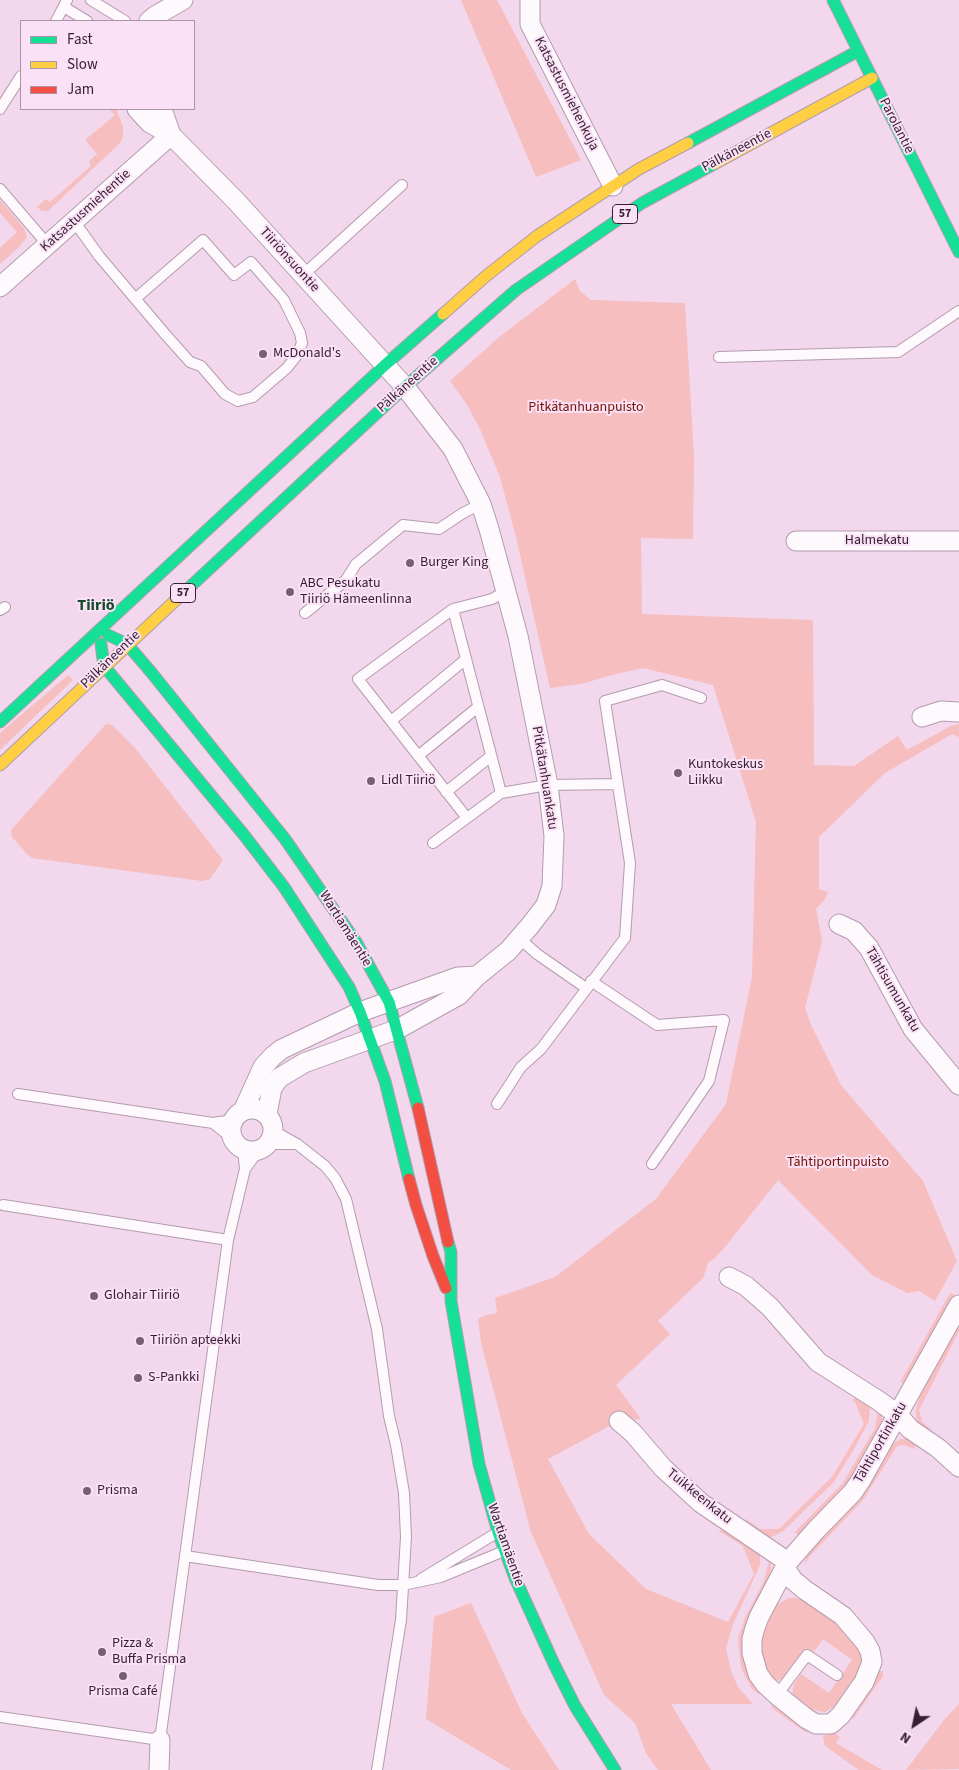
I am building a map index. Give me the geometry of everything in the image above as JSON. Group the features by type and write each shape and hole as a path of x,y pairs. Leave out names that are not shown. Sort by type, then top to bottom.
{"main road":[{"name":"Parolantie","path":"833,0 959,252"},
{"name":"57","path":"0,722 385,365 493,270 537,236 613,186 697,137 858,51"},
{"name":"Pälkäneentie","path":"0,765 127,644 405,387 516,290 642,203 872,78"},
{"name":"Wartiamäentie","path":"98,630 127,644 285,839 356,942 389,1002 398,1029 451,1252 452,1301 480,1464 498,1532 515,1578 554,1664 575,1706 615,1770"},
{"path":"98,630 104,666"},
{"name":"Wartiamäentie","path":"104,666 244,835 284,887 349,987 385,1081 416,1204 433,1256 452,1301"}],"street":[{"path":"150,20 183,0"},
{"path":"170,20 183,0"},
{"name":"Katsastusmiehenkuja","path":"530,0 530,24 613,186"},
{"path":"138,110 150,122 171,135"},
{"path":"162,110 171,135"},
{"name":"Tiiriönsuontie","path":"171,135 236,201 405,387"},
{"name":"Katsastusmiehentie","path":"0,287 171,135"},
{"name":"Pitkätanhuankatu","path":"252,1132 272,1088 279,1078 304,1063 398,1029 459,995 477,976 508,951 546,905 552,886 554,836 548,785 518,636 489,529 481,504 453,449 405,387"},
{"name":"Halmekatu","path":"796,542 959,541"},
{"path":"922,717 941,711 959,712"},
{"name":"Tähtisumunkatu","path":"839,924 854,931 869,948 913,1029 959,1085"},
{"path":"252,1132 263,1068 273,1056 296,1041 360,1012 458,977 477,976"},
{"path":"729,1277 746,1286 770,1307 818,1362 898,1415 910,1429 938,1448 959,1468"},
{"name":"Tähtiportinkatu","path":"786,1565 793,1580 844,1616 855,1628 870,1652 872,1662 864,1682 841,1714 831,1724 816,1724 777,1696 765,1684 754,1664 751,1646 755,1628 786,1565 816,1530 853,1492 959,1305"},
{"name":"Tuikkeenkatu","path":"619,1421 634,1434 662,1468 701,1503 786,1565"},
{"path":"159,1770 160,1740"}],"lane":[{"path":"91,0 123,20"},
{"path":"56,20 65,3 86,20"},
{"path":"0,109 20,78"},
{"path":"303,275 402,186"},
{"path":"0,189 48,245"},
{"path":"74,221 99,256 135,299 190,362 201,366 225,394 238,401 253,397 287,368 297,355 302,343 300,332 284,300 250,262 234,275 203,240 135,299"},
{"path":"719,357 898,352 959,310"},
{"path":"305,614 346,580 356,564 403,525 439,529 481,504"},
{"path":"467,818 358,679 453,609 492,599 506,591"},
{"path":"453,609 501,793"},
{"path":"391,721 466,659"},
{"path":"497,1104 521,1068 541,1049 625,938 630,863 605,701 662,686 700,698"},
{"path":"418,756 478,707"},
{"path":"446,792 491,756"},
{"path":"434,843 501,793 548,785 617,784"},
{"path":"519,938 537,954 657,1026 724,1020 709,1081 652,1164"},
{"path":"18,1094 213,1123 252,1132 297,1144 324,1166 335,1178 346,1199 375,1320 389,1416 404,1493 406,1538 401,1620 378,1770"},
{"path":"213,1123 252,1132"},
{"path":"0,1716 160,1740 228,1240 252,1132"},
{"path":"245,1170 252,1132"},
{"path":"3,1205 228,1240"},
{"path":"416,1582 498,1532"},
{"path":"185,1556 378,1585 403,1584 441,1578 505,1550"},
{"path":"777,1696 807,1655 837,1675"}],"green space":[{"path":"461,0 497,0 581,160 536,177"},
{"path":"110,110 116,110 123,127 123,137 120,143 48,211 42,211 37,207 46,199 50,202 91,166 89,161 97,154 85,140 115,115"},
{"path":"0,200 24,228 27,237 0,264 0,248 17,232 0,213"},
{"name":"Pitkätanhuanpuisto","path":"575,279 580,291 591,300 685,303 694,457 693,539 641,538 642,614 813,620 814,765 854,766 898,736 907,750 951,726 959,724 959,737 952,734 885,773 819,837 819,889 828,892 825,899 816,909 822,941 805,1008 811,1025 841,1085 923,1181 957,1261 935,1301 919,1291 907,1293 872,1275 778,1180 725,1247 708,1263 703,1278 658,1321 670,1334 616,1385 641,1419 619,1421 548,1459 589,1534 646,1589 728,1622 754,1574 743,1546 719,1531 727,1531 760,1552 760,1565 733,1624 726,1648 731,1671 738,1687 753,1704 671,1704 711,1770 658,1770 646,1753 635,1723 604,1695 531,1532 481,1343 478,1319 497,1313 495,1298 555,1277 656,1199 726,1104 752,977 756,822 713,685 643,668 581,684 550,688 516,537 500,477 480,429 466,403 450,381 498,338"},
{"path":"68,675 73,680 0,750 0,733"},
{"path":"106,724 112,725 135,748 223,860 210,879 202,881 32,858 12,837 11,830"},
{"path":"950,1293 955,1295 904,1386 901,1381"},
{"path":"959,1320 959,1331 919,1410 922,1422 931,1429 928,1433 916,1419 916,1409 920,1396 918,1395"},
{"path":"857,1397 870,1404 869,1421 834,1482 783,1531 768,1539 745,1523 746,1519 760,1529 779,1529 832,1477 864,1424 855,1402 852,1400"},
{"path":"878,1410 882,1415 883,1424 849,1484 798,1535 795,1532 843,1483 875,1428"},
{"path":"901,1439 907,1439 916,1443 914,1449 904,1445 897,1446 863,1500 809,1557 805,1565 806,1556 890,1445"},
{"path":"769,1561 771,1577 750,1618 762,1692 759,1694 752,1689 741,1668 738,1638 745,1618 764,1581"},
{"path":"789,1598 797,1598 804,1601 836,1620 854,1639 864,1658 862,1671 837,1705 825,1712 812,1710 792,1695 794,1684 801,1674 829,1693 852,1660 823,1639 813,1653 806,1648 783,1679 773,1681 764,1668 760,1647 764,1628 776,1605"},
{"path":"471,1603 522,1713 559,1770 511,1770 426,1719 434,1617"},
{"path":"877,1671 883,1671 883,1676 853,1719 849,1716"},
{"path":"773,1702 808,1729 808,1732 805,1732 772,1708 771,1704"},
{"path":"959,1704 959,1769 906,1770 944,1720"},
{"path":"834,1732 840,1737 836,1743 882,1770 859,1770 825,1746 823,1736"}],"traffic: fast":[{"path":"833,0 959,252"},
{"path":"688,143 858,51"},
{"path":"178,598 405,387 516,290 642,203 714,164"},
{"path":"0,722 385,365 443,314"},
{"path":"108,635 127,644 151,672 285,839 356,942 389,1002 418,1108"},
{"path":"101,644 104,666 244,835 284,887 349,987 385,1081 409,1179"},
{"path":"448,1242 451,1252 451,1301 479,1464 498,1532 515,1578 554,1664 575,1706 615,1770"}],"traffic: slow":[{"path":"714,164 872,78"},
{"path":"443,314 486,276 537,236 639,169 688,143"},
{"path":"0,765 178,598"}],"traffic: jam":[{"path":"418,1108 448,1242"},
{"path":"409,1179 433,1256 446,1288"}],"place":[{"name":"McDonald's","path":"263,354"},
{"name":"Burger King","path":"410,563"},
{"name":"ABC Pesukatu Tiiriö Hämeenlinna","path":"290,592"},
{"name":"Kuntokeskus Liikku","path":"678,773"},
{"name":"Lidl Tiiriö","path":"371,781"},
{"name":"Glohair Tiiriö","path":"94,1296"},
{"name":"Tiiriön apteekki","path":"140,1341"},
{"name":"S-Pankki","path":"138,1378"},
{"name":"Prisma","path":"87,1491"},
{"name":"Pizza & Buffa Prisma","path":"102,1652"},
{"name":"Prisma Café","path":"123,1676"}],"district":[{"name":"Tiiriö","path":"96,606"}],"park label":[{"name":"Tähtiportinpuisto","path":"838,1163"}]}
